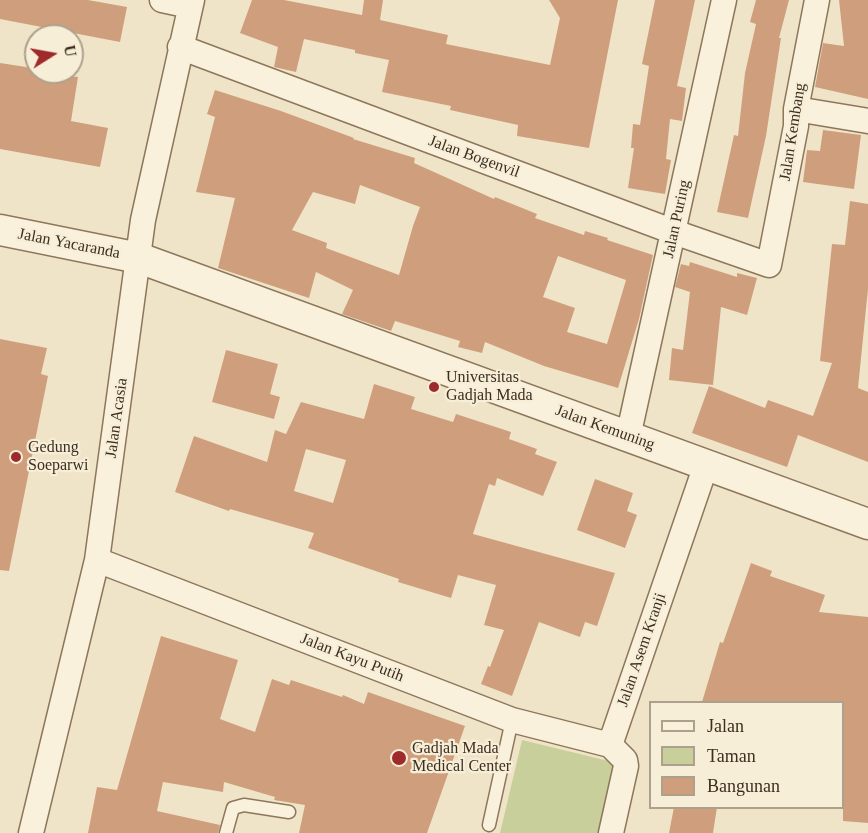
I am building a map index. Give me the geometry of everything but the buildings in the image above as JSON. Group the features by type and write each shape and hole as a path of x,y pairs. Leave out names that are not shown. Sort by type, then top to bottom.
{"street":[{"path":"162,0 191,3"},
{"name":"Jalan Puring","path":"628,437 724,0"},
{"name":"Jalan Kembang","path":"769,265 796,126 795,109 817,0"},
{"name":"Jalan Acasia","path":"31,833 97,560 143,220 191,3"},
{"name":"Jalan Bogenvil","path":"180,47 674,232 769,265"},
{"path":"795,109 868,121"},
{"name":"Jalan Yacaranda","path":"0,230 139,258"},
{"name":"Jalan Kemuning","path":"139,258 868,524"},
{"name":"Jalan Asem Kranji","path":"610,745 706,465"},
{"name":"Jalan Kayu Putih","path":"97,560 512,720 610,745"},
{"path":"610,745 625,760 626,766 611,833"}],"lane":[{"path":"489,825 512,720"},
{"path":"226,833 233,808 244,805 290,812"}],"green space":[{"path":"522,740 621,764 605,833 500,833"}],"place":[{"name":"Universitas Gadjah Mada","path":"434,387"},
{"name":"Gedung Soeparwi","path":"16,457"},
{"name":"Gadjah Mada Medical Center","path":"399,758"}]}
